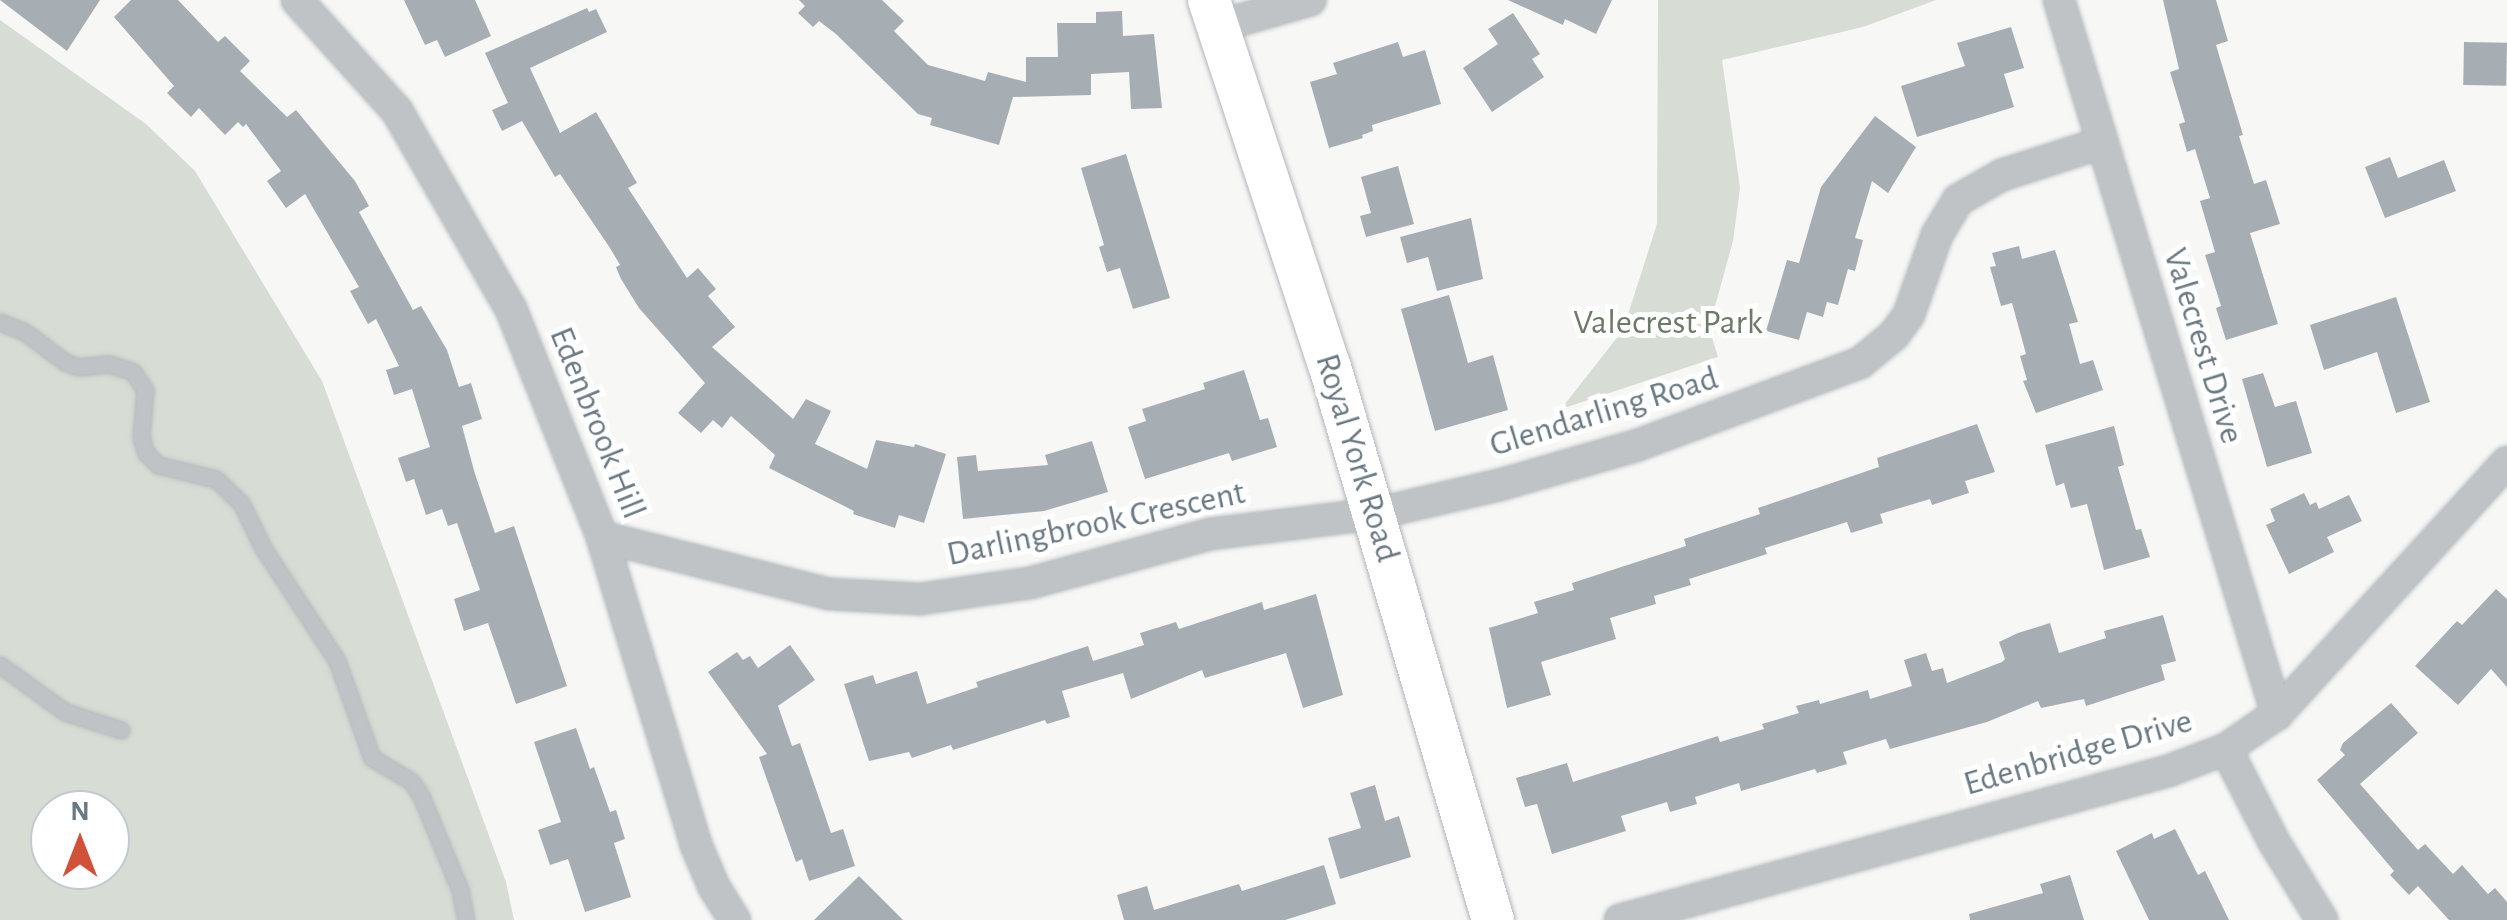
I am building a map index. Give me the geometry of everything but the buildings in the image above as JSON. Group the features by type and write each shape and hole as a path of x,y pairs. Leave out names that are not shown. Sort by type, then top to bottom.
{"main road":[{"name":"Royal York Road","path":"1214,13 1374,514 1492,920"}],"street":[{"name":"Edenbrook Hill","path":"297,0 397,111 425,152 511,310 602,537 696,846 714,887 736,920"},
{"path":"1214,13 1310,0"},
{"name":"Valecrest Drive","path":"2059,0 2277,714"},
{"name":"Glendarling Road","path":"1374,514 1638,444 1860,363 1894,335 1909,314 1937,235 1958,200 2002,175 2101,143"},
{"name":"Edenbridge Drive","path":"1620,920 2168,771 2226,748 2277,714 2497,493 2507,462"},
{"name":"Darlingbrook Crescent","path":"602,537 829,594 879,600 982,592 1210,534 1374,514"},
{"path":"2226,748 2274,842 2322,920"}],"lane":[{"path":"0,322 25,332 78,367 110,364 132,372 145,390 141,437 146,453 158,466 216,479 241,504 263,548 336,661 372,758 411,780 421,796 460,890 466,920"},
{"path":"0,665 64,712 122,730"}],"green space":[{"name":"Valecrest Park","path":"1658,0 1936,0 1863,27 1722,60 1740,188 1733,241 1709,328 1718,357 1561,409 1623,330 1657,224"},
{"path":"0,20 146,124 195,171 322,381 506,882 514,920 0,920"}]}
